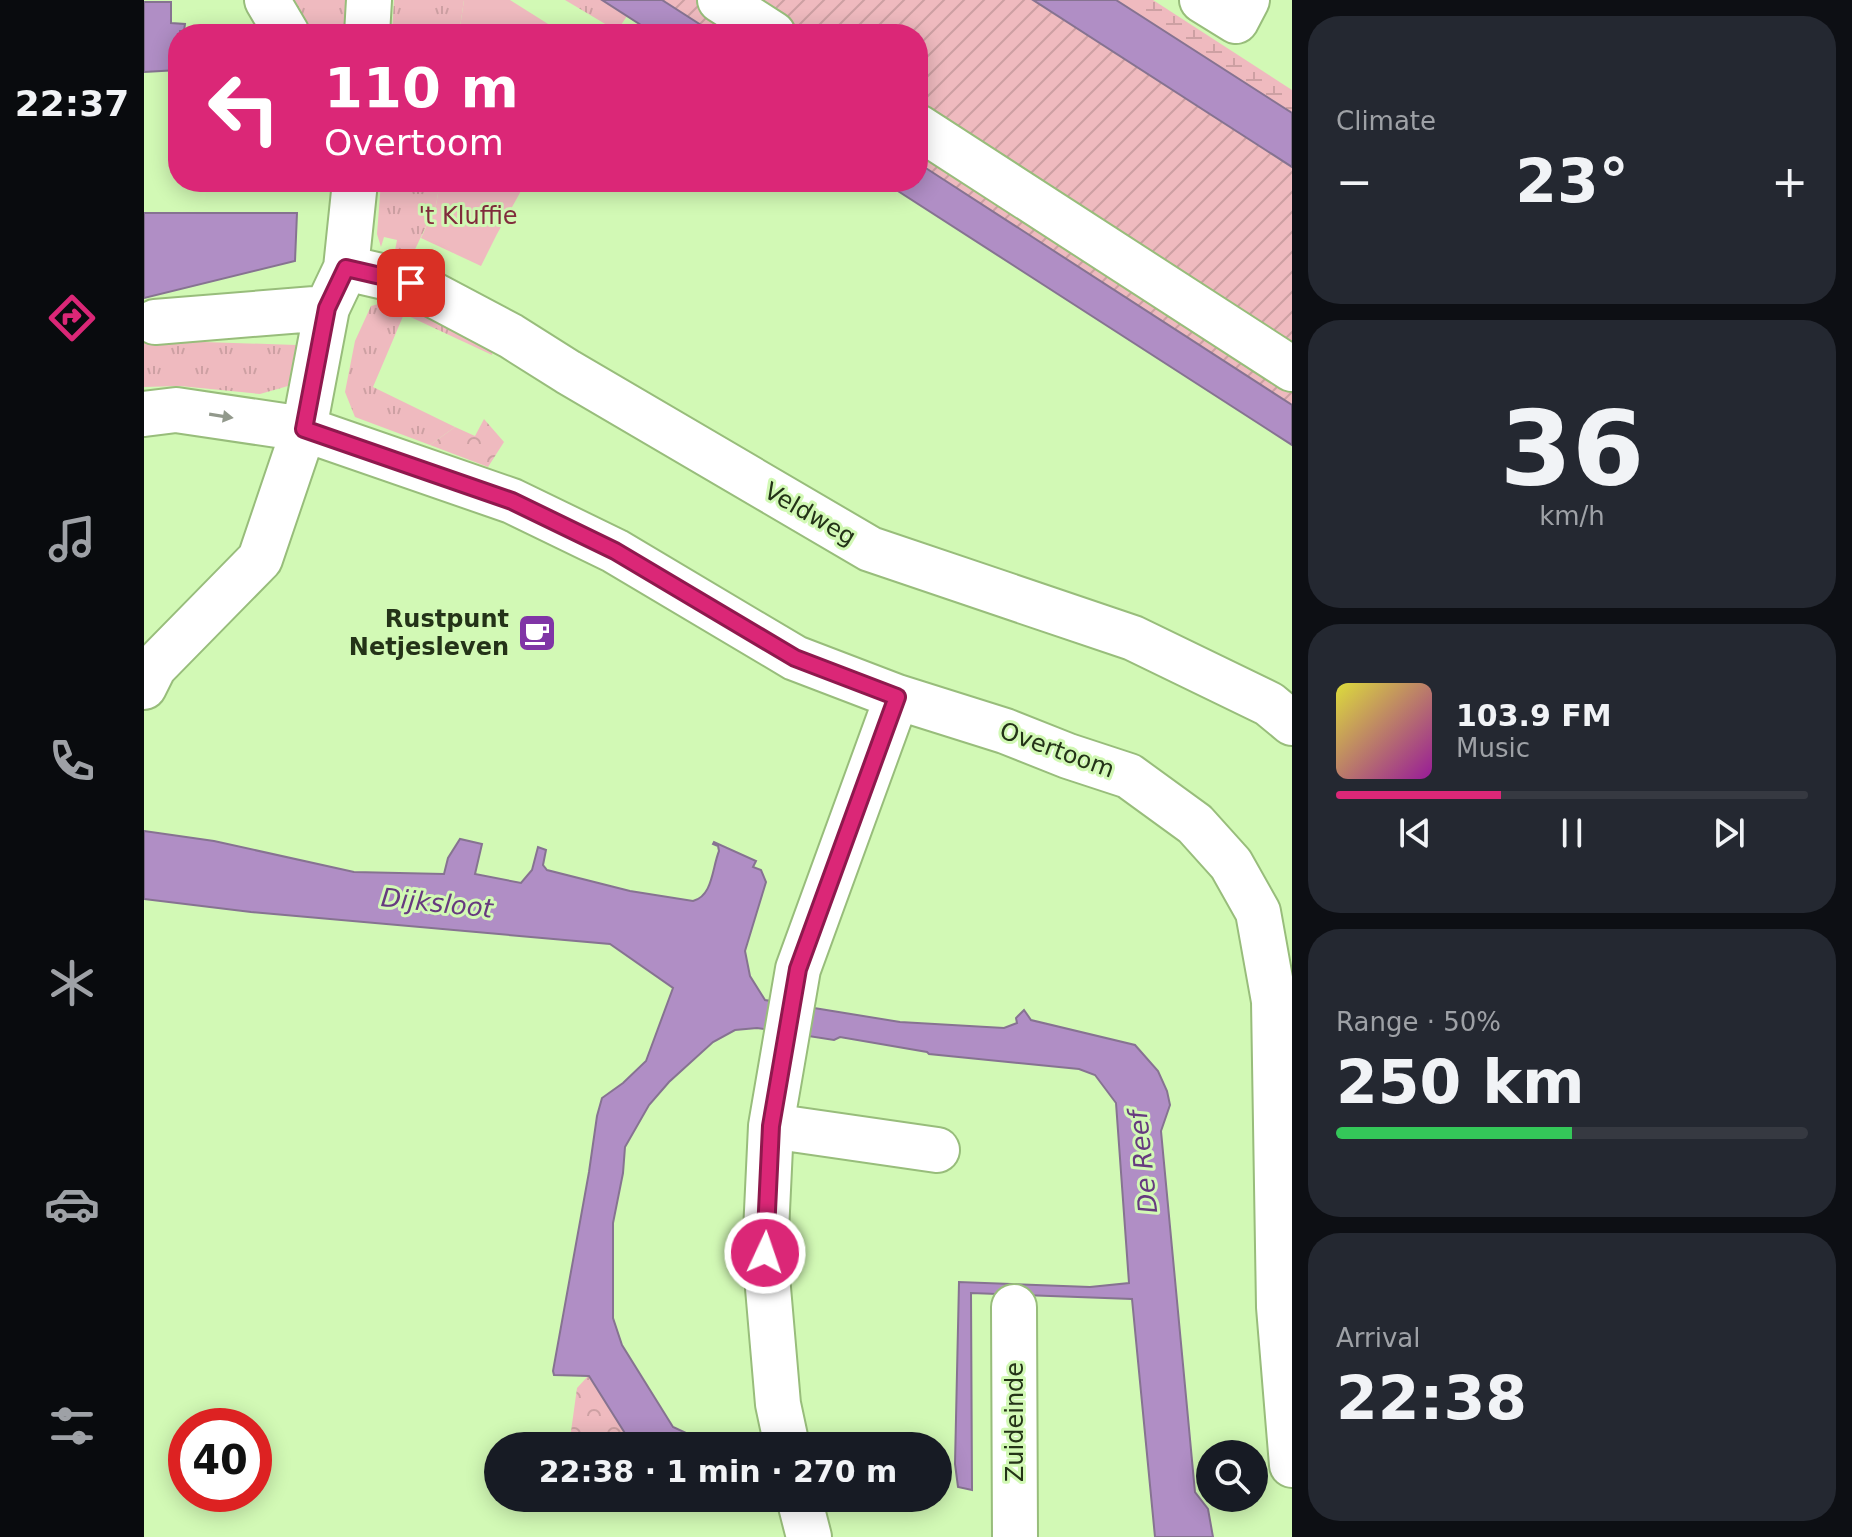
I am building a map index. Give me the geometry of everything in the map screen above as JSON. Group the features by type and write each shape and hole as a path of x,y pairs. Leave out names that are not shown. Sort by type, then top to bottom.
{"street":[{"path":"267,0 281,24"},
{"path":"368,24 369,0"},
{"path":"720,0 757,24"},
{"path":"1202,0 1236,21 1247,0"},
{"path":"928,133 1292,369"},
{"path":"144,687 154,667 260,559 304,429 327,308 346,268 354,192"},
{"name":"Veldweg","path":"346,268 411,283 511,336 870,549 1133,638 1269,704 1292,723"},
{"path":"155,322 327,308"},
{"name":"Overtoom","path":"144,414 176,410 304,429 512,501 615,551 795,658 897,697 1005,731 1129,776 1195,824 1231,864 1258,912 1274,1001 1279,1307 1292,1465"},
{"path":"784,1432 778,1404 765,1253 771,1126 798,969 897,697"},
{"path":"771,1126 937,1150"},
{"name":"Zuideinde","path":"1014,1307 1015,1537"},
{"path":"803,1512 809,1537"}],"green space":[{"path":"278,0 351,0 350,24 293,24"},
{"path":"394,0 464,0 460,24 393,24"},
{"path":"464,0 510,0 548,24 460,24"},
{"path":"565,0 602,0 627,16 622,24 605,24"},
{"path":"662,0 1033,0 1292,167 1292,405 928,169 928,24 699,24"},
{"path":"1116,0 1153,0 1292,90 1292,113"},
{"path":"380,192 438,192 436,205 410,260 394,256 397,240 384,237 381,247 377,234"},
{"name":"'t Kluffie","path":"438,192 520,192 481,266 421,238 436,205"},
{"path":"405,297 493,344 492,355 404,314 373,387 455,427 430,445 355,417 345,392 355,341 371,306"},
{"path":"144,340 296,345 288,386 260,394 180,386 144,387"},
{"path":"484,419 504,442 488,467 430,445 455,427 475,436"},
{"path":"589,1375 624,1432 571,1432 577,1388"}],"water":[{"path":"602,0 662,0 699,24 639,24"},
{"path":"1033,0 1116,0 1292,113 1292,167"},
{"path":"144,2 171,2 171,23 185,24 168,24 168,71 144,72"},
{"path":"928,169 1292,405 1292,445 900,192 928,192"},
{"path":"144,213 297,213 295,261 144,298"},
{"path":"144,831 214,841 354,872 444,874 448,858 460,839 482,844 475,874 521,883 532,870 538,847 546,850 543,865 547,870 630,891 693,901 705,893 711,880 719,851 714,842 756,861 753,867 761,870 766,882 745,951 750,976 765,1000 900,1022 1004,1028 1017,1023 1016,1018 1024,1010 1031,1020 1135,1045 1158,1071 1170,1105 1161,1131 1196,1512 1209,1512 1213,1537 1155,1537 1132,1299 971,1293 972,1490 958,1487 955,1464 959,1282 1090,1287 1129,1283 1116,1103 1095,1075 1079,1069 929,1054 840,1037 834,1040 757,1028 735,1030 713,1042 649,1105 625,1147 613,1223 613,1318 622,1345 673,1427 684,1432 624,1432 589,1376 554,1375 553,1371 602,1098 646,1061 673,988 610,944 251,912 144,899"}],"place":[{"name":"Rustpunt Netjesleven","path":"537,633"}],"route":[{"path":"411,283 346,268 327,308 304,429 512,501 615,551 795,658 897,697 798,969 771,1126 765,1253"}],"water label":[{"name":"Dijksloot","path":"437,903"},
{"name":"De Reef","path":"1143,1162"}]}
